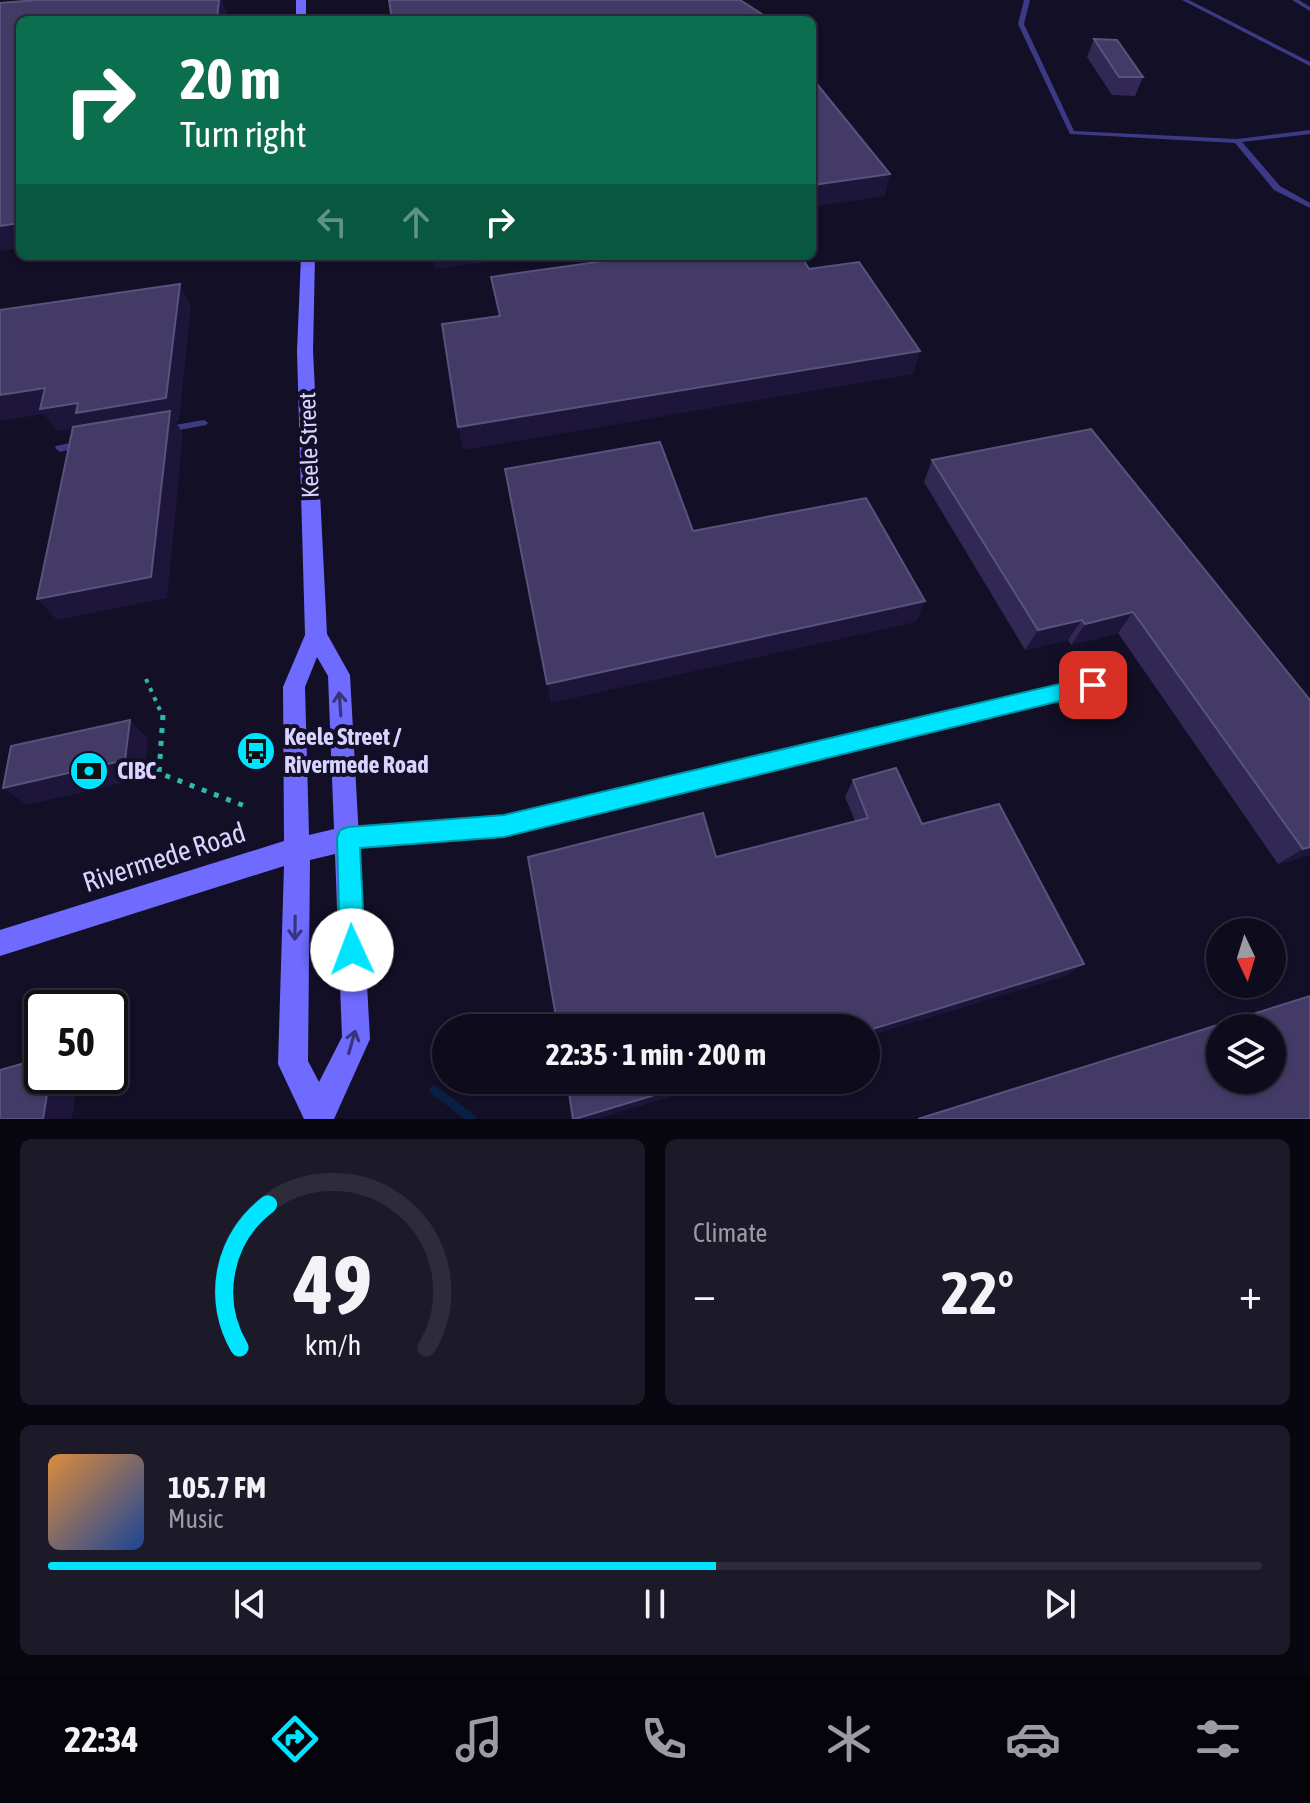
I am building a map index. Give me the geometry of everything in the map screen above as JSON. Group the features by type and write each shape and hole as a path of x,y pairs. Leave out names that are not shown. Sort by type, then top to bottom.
{"main road":[{"name":"Keele Street","path":"308,260 305,351 316,635 294,687 297,850 293,1064 319,1115"},
{"name":"Keele Street","path":"316,635 339,675 356,1039 319,1115"},
{"name":"Rivermede Road","path":"0,943 297,850 348,838"}],"lane":[{"path":"1027,0 1021,24 1072,133 1237,141 1310,132"},
{"path":"1185,0 1310,64"},
{"path":"1295,0 1310,9"},
{"path":"1237,141 1277,188 1310,206"},
{"path":"146,433 203,423"},
{"path":"60,448 89,443"},
{"path":"348,838 504,826 1093,685"}],"path":[{"path":"146,679 163,713 159,773 250,808"}],"building":[{"path":"37,0 219,0 217,16 16,16 16,224 0,226 0,3"},
{"path":"389,0 740,0 765,16 391,16"},
{"path":"1094,39 1117,40 1143,77 1119,77"},
{"path":"816,83 890,174 816,184"},
{"path":"612,260 803,260 809,269 859,262 920,351 458,427 442,324 500,316 491,277"},
{"path":"180,284 166,398 76,413 78,403 40,409 45,388 0,395 0,310"},
{"path":"170,411 151,577 37,599 73,427"},
{"path":"1091,429 1310,700 1310,847 1303,849 1133,612 1085,624 1082,620 1038,630 932,460"},
{"path":"660,442 693,531 866,498 925,601 547,684 505,469"},
{"path":"130,720 125,760 3,788 11,746"},
{"path":"896,768 922,824 999,804 1084,964 880,1027 880,1014 556,1014 528,857 703,813 716,857 868,818 853,780"},
{"path":"1310,996 1310,1119 918,1119 1206,1029 1206,1094 1286,1094 1286,1014 1253,1014"},
{"path":"24,1063 24,1094 47,1094 43,1119 0,1119 0,1070"},
{"path":"569,1094 657,1094 573,1119"}],"waterway":[{"path":"439,1094 472,1119"}],"place":[{"name":"Keele Street / Rivermede Road","path":"256,751"},
{"name":"CIBC","path":"89,771"}],"route":[{"path":"352,950 348,838 504,826 1093,685"}]}
